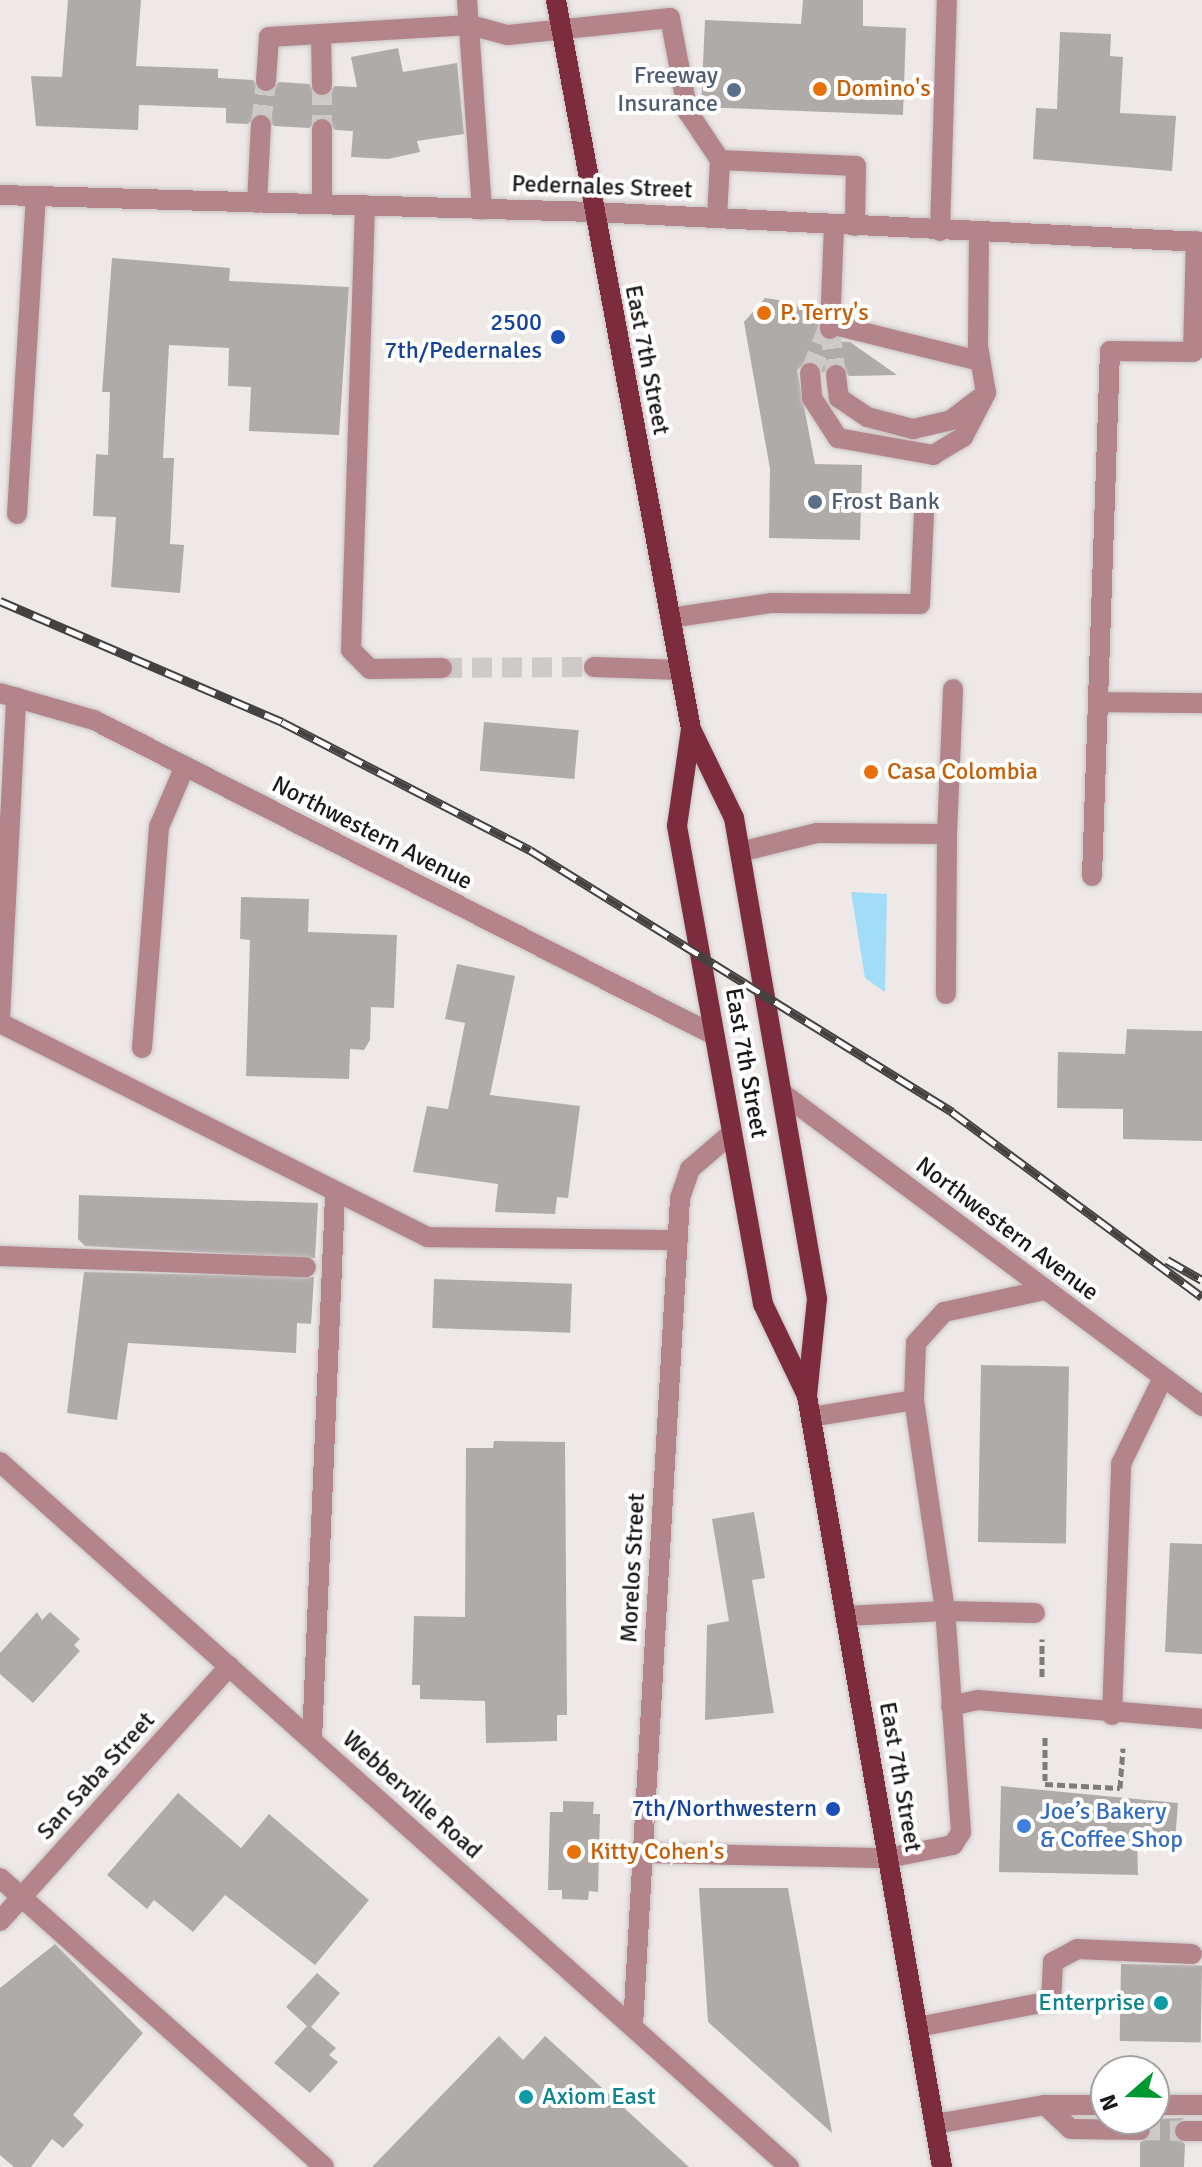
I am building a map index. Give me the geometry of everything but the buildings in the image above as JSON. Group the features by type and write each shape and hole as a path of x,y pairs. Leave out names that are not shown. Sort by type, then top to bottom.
{"main road":[{"name":"East 7th Street","path":"556,0 691,729 734,818 817,1299 809,1406 942,2167"},
{"name":"East 7th Street","path":"691,729 677,826 763,1304 809,1406"}],"street":[{"path":"467,0 482,209"},
{"path":"940,231 947,0"},
{"path":"266,81 269,37 470,25 508,35 561,25 670,18 688,112 720,160 717,218"},
{"path":"321,35 322,85"},
{"path":"257,203 261,125"},
{"path":"322,129 322,204"},
{"path":"720,160 856,166 855,226"},
{"name":"Pedernales Street","path":"0,195 594,212 1199,242"},
{"path":"17,514 36,197"},
{"path":"365,205 351,650 370,669 442,668"},
{"path":"834,224 829,327 980,361"},
{"path":"810,373 812,398 838,438 933,455 963,437 986,393 980,361 979,232"},
{"path":"1092,876 1110,351 1198,352 1199,242"},
{"path":"836,375 839,398 913,429 951,420 986,393"},
{"path":"670,618 772,603 920,604 924,513"},
{"path":"594,667 680,670"},
{"path":"946,994 947,834 953,689"},
{"path":"8,695 0,1021 335,1196 427,1237 678,1240"},
{"name":"Northwestern Avenue","path":"8,695 94,720 714,1035"},
{"path":"1098,702 1202,703"},
{"path":"142,1048 159,827 185,766"},
{"path":"740,852 817,833 947,834"},
{"name":"Northwestern Avenue","path":"782,1093 1202,1406"},
{"name":"Morelos Street","path":"633,2026 678,1240 690,1169 732,1133"},
{"path":"312,1740 335,1196"},
{"path":"0,1256 306,1267"},
{"path":"643,1853 888,1858 958,1841 945,1611 914,1400 916,1343 944,1312 1045,1290"},
{"path":"1112,1715 1121,1464 1163,1378"},
{"path":"809,1406 914,1400"},
{"name":"Webberville Road","path":"0,1462 789,2167"},
{"path":"845,1616 945,1611 1035,1613"},
{"name":"San Saba Street","path":"0,1921 230,1666"},
{"path":"951,1706 978,1700 1112,1715 1202,1719"},
{"path":"0,1878 324,2167"},
{"path":"918,2027 1051,2001 1053,1962 1077,1949 1192,1954"},
{"path":"1045,2105 1071,2129 1090,2129"},
{"path":"935,2124 1045,2105 1090,2105"},
{"path":"1170,2105 1202,2105"}],"path":[{"path":"1042,1638 1042,1678"},
{"path":"1045,1737 1045,1784 1120,1788 1123,1748"}],"water":[{"path":"851,892 887,894 885,992 865,978"}],"tunnel":[{"path":"261,125 266,81"},
{"path":"322,85 322,129"},
{"path":"810,373 828,328"},
{"path":"830,329 836,375"},
{"path":"442,668 594,667"},
{"path":"1170,2131 1185,2131"}],"railway":[{"path":"0,601 282,722 530,850 952,1112 1202,1297"},
{"path":"1167,1260 1202,1280"}],"place":[{"name":"Domino's","path":"820,89"},
{"name":"Freeway Insurance","path":"734,90"},
{"name":"P. Terry's","path":"764,313"},
{"name":"2500 7th/Pedernales","path":"558,337"},
{"name":"Frost Bank","path":"815,502"},
{"name":"Casa Colombia","path":"871,772"},
{"name":"7th/Northwestern","path":"833,1809"},
{"name":"Joe’s Bakery & Coffee Shop","path":"1024,1826"},
{"name":"Kitty Cohen's","path":"574,1852"},
{"name":"Enterprise","path":"1161,2003"},
{"name":"Axiom East","path":"526,2097"}]}
